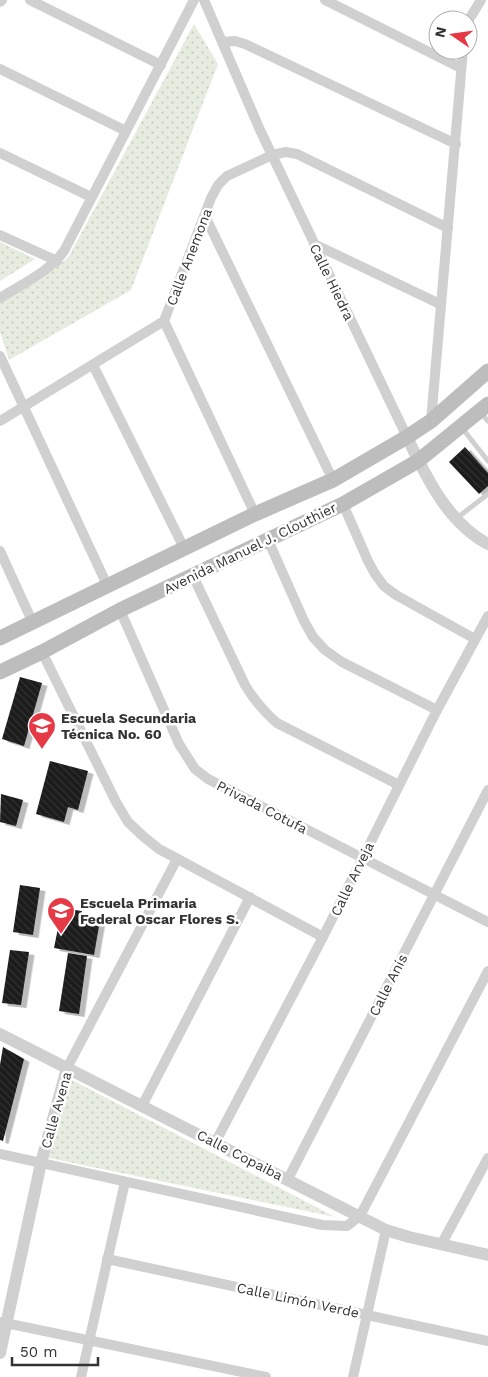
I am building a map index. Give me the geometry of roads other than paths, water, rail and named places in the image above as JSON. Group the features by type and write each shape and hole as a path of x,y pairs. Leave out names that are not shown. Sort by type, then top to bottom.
{"main road":[{"name":"Avenida Manuel J. Clouthier","path":"0,638 256,514 333,480 431,421 488,371"},
{"name":"Avenida Manuel J. Clouthier","path":"0,672 42,652 120,610 343,504 418,461 461,427 485,412"}],"street":[{"path":"30,0 161,65"},
{"name":"Calle Hiedra","path":"204,0 272,155 418,461 455,520 468,532 488,544"},
{"path":"325,0 461,68"},
{"path":"0,298 57,261 64,251 161,65 191,1"},
{"path":"222,42 235,41 245,44 456,144"},
{"path":"431,421 462,60"},
{"path":"0,69 126,131"},
{"path":"272,155 286,152 296,154 448,228"},
{"path":"0,153 91,198"},
{"name":"Calle Anemona","path":"0,421 164,320 218,186 227,176 272,155"},
{"path":"205,216 333,480"},
{"path":"0,234 57,261"},
{"path":"314,244 440,304"},
{"path":"164,320 256,514"},
{"path":"0,356 108,587"},
{"path":"93,365 185,550"},
{"path":"343,504 368,561 384,586 396,595 475,639"},
{"path":"268,540 304,621 313,637 325,650 342,662 437,710"},
{"path":"0,551 32,622"},
{"path":"193,576 245,685 266,714 277,723 399,785"},
{"name":"Privada Cotufa","path":"120,610 179,744 195,769 208,779 488,922"},
{"name":"Calle Arveja","path":"215,1143 323,937 437,710 488,616"},
{"path":"42,652 116,802 128,822 144,838 177,859 323,937"},
{"name":"Calle Anís","path":"288,1180 488,790"},
{"name":"Calle Avena","path":"0,1353 3,1323 41,1163 67,1068 177,859"},
{"path":"142,1106 250,897"},
{"path":"0,1154 322,1225 347,1226 360,1216 488,971"},
{"name":"Calle Copaiba","path":"0,1034 386,1230 488,1255"},
{"path":"441,1245 488,1158"},
{"path":"81,1377 125,1182"},
{"path":"353,1377 386,1230"},
{"name":"Calle Limón Verde","path":"107,1259 488,1341"},
{"path":"3,1323 266,1377"}],"lane":[{"path":"461,427 488,461"},
{"path":"455,520 488,494"}],"place":[{"name":"Escuela Secundaria Técnica No. 60","path":"42,750"},
{"name":"Escuela Primaria Federal Oscar Flores S.","path":"61,935"}]}
